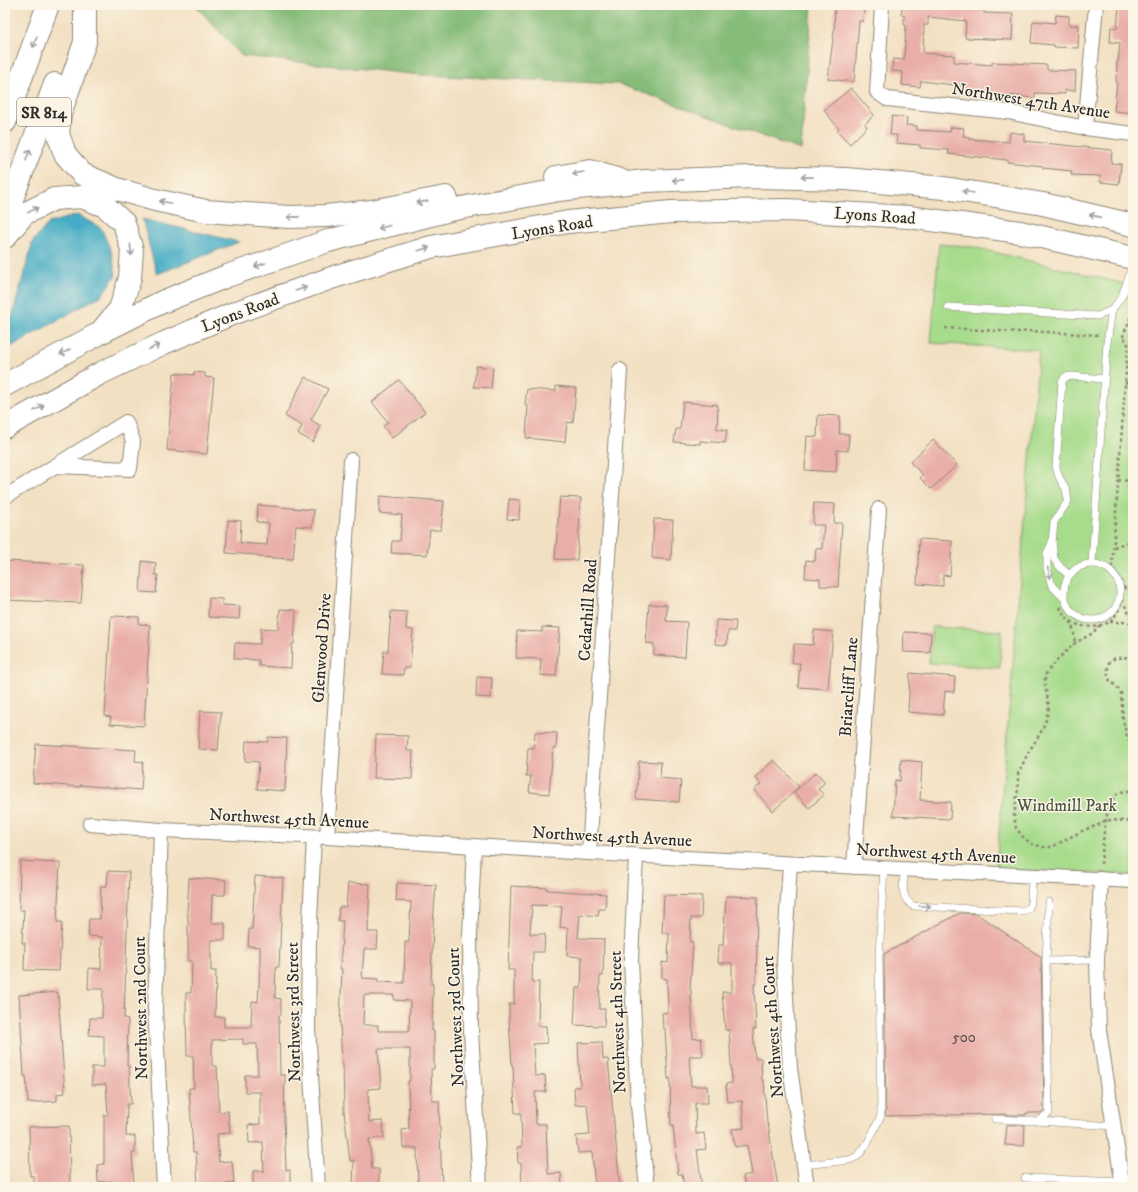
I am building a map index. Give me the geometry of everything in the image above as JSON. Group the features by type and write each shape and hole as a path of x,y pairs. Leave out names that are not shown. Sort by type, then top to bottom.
{"main road":[{"name":"SR 814","path":"5,122 48,5"},
{"name":"SR 814","path":"5,218 84,5"},
{"path":"84,5 85,42 60,114 58,134 65,154 82,174 117,189 155,200 206,211 289,217 326,216 371,211 590,171 629,182"},
{"name":"Lyons Road","path":"5,385 100,333 162,302 220,279 328,241 450,210 559,190 629,182 752,177 817,177 866,180 944,188 1043,204 1133,226"},
{"path":"5,237 24,214 54,198 82,197 105,206 124,223 132,250 130,278 120,309 100,333"},
{"name":"Lyons Road","path":"5,427 101,374 164,342 242,310 334,278 431,248 568,222 671,212 787,210 902,216 1020,232 1133,258"}],"street":[{"name":"Northwest 47th Avenue","path":"882,5 877,92 887,99 1008,112 1085,128 1133,134"},
{"path":"1085,128 1096,5"},
{"name":"Cedarhill Road","path":"589,853 620,370"},
{"path":"5,497 126,422 133,441 130,469 56,466"},
{"name":"Glenwood Drive","path":"320,837 350,460"},
{"name":"Briarcliff Lane","path":"854,867 879,510"},
{"name":"Northwest 45th Avenue","path":"90,824 161,830 320,837 636,856 1133,881"},
{"name":"Northwest 2nd Court","path":"161,830 155,1008 164,1187"},
{"name":"Northwest 3rd Street","path":"318,1187 308,1028 308,942 320,837"},
{"name":"Northwest 3rd Court","path":"474,847 470,935 471,1031 480,1187"},
{"name":"Northwest 4th Street","path":"636,856 631,960 638,1106 647,1187"},
{"name":"Northwest 4th Court","path":"790,864 784,961 790,1068 807,1187"},
{"path":"1101,880 1097,960 1099,1030 1122,1184"}],"lane":[{"path":"1092,563 1108,335 1112,310 1122,296 1133,265"},
{"path":"948,307 1098,316 1112,310"},
{"path":"1069,575 1054,559 1052,543 1054,522 1068,501 1066,489 1059,477 1056,467 1062,382 1065,378 1071,376 1104,379"},
{"path":"1052,543 1047,553 1047,568 1052,586 1061,600 1078,616 1092,620 1099,619 1112,612 1119,599 1119,584 1116,577 1106,567 1092,563 1084,564 1077,567 1069,575 1064,584 1061,600"},
{"path":"804,1165 849,1160 858,1156 867,1144 881,1116 879,957 884,868"},
{"path":"904,869 903,895 907,902 914,906 1023,911 1029,908 1031,902 1032,876"},
{"path":"1038,1121 1049,1113 1046,960 1049,902"},
{"path":"1046,960 1097,960"},
{"path":"995,1119 1114,1126"},
{"path":"1025,1178 1122,1184"}],"path":[{"path":"1123,336 1133,311"},
{"path":"945,328 1123,336"},
{"path":"1110,622 1116,614 1122,600 1123,588 1122,582 1112,567 1128,344 1123,336"},
{"path":"1125,384 1133,384"},
{"path":"1118,480 1133,481"},
{"path":"1114,547 1133,540"},
{"path":"1123,588 1133,588"},
{"path":"1061,600 1061,610 1065,617 1080,626 1092,627 1110,622 1133,623"},
{"path":"1122,600 1133,623"},
{"path":"1071,621 1075,638 1073,645"},
{"path":"1101,625 1093,633 1073,645 1045,675 1049,707 1041,732 1028,753 1018,774 1018,790 1014,815 1016,828 1024,838 1032,844 1043,847 1052,847 1106,820 1133,822"},
{"path":"1133,657 1115,658 1109,663 1107,672 1110,681 1117,687 1121,694 1123,720 1127,737 1133,749"},
{"path":"1101,864 1109,803 1116,795 1124,791 1133,791"}],"green space":[{"path":"195,5 812,5 801,150 619,84 421,75 242,56"},
{"name":"Windmill Park","path":"939,244 973,247 1133,286 1133,875 996,869 1039,350 931,343"},
{"path":"932,627 1002,631 1000,668 929,663"}],"water":[{"path":"77,215 101,228 111,251 116,275 102,295 5,350 5,342 33,241 49,223"},
{"path":"142,219 239,242 157,274"}],"building":[{"path":"835,5 864,5 863,21 859,21 854,82 828,79 834,31"},
{"path":"941,5 984,7 984,13 1013,14 1012,40 965,38 966,21 928,17 928,25 924,25 923,53 954,55 954,62 992,65 992,62 1047,65 1047,70 1076,71 1075,91 1065,90 1065,94 1035,93 1035,98 961,91 962,86 921,81 920,87 902,85 903,72 892,71 893,59 904,60 906,25 904,25 904,15 901,15 902,7 941,8"},
{"path":"1119,5 1133,5 1133,113 1114,111 1117,82 1117,62 1120,43 1110,42 1111,27 1117,28"},
{"path":"1056,15 1069,16 1069,25 1079,25 1078,48 1054,47 1054,45 1031,43 1033,21 1055,23"},
{"path":"851,88 874,115 865,124 867,127 850,144 837,131 839,129 824,110"},
{"path":"892,116 907,118 906,125 917,126 917,130 950,132 951,127 964,128 963,136 969,137 969,139 1009,142 1010,132 1024,134 1024,141 1112,150 1111,163 1121,164 1119,184 1100,182 1100,176 1071,175 1072,171 1007,162 1007,160 948,154 949,150 920,148 920,145 896,143 897,135 890,135"},
{"path":"476,366 493,368 491,388 474,387"},
{"path":"194,372 205,373 205,377 214,378 207,454 167,450 174,373 194,375"},
{"path":"305,377 328,389 311,420 321,426 313,442 298,434 302,426 285,416"},
{"path":"399,380 425,412 392,438 383,426 388,422 372,402"},
{"path":"556,386 576,388 573,423 567,422 565,442 526,438 528,405 525,405 527,389 556,391"},
{"path":"683,402 718,405 717,429 727,430 725,443 700,441 700,444 674,442 676,429 680,429"},
{"path":"818,415 840,416 839,434 849,434 848,451 837,450 836,472 805,470 807,436 817,437"},
{"path":"933,440 957,465 931,489 920,478 923,475 910,462"},
{"path":"380,496 444,501 441,530 430,530 427,555 391,553 392,541 400,541 402,515 379,513"},
{"path":"560,497 581,498 577,560 555,559"},
{"path":"509,499 520,500 519,520 507,519"},
{"path":"814,503 835,504 834,523 842,523 838,587 820,586 820,579 805,578 806,560 815,561 816,548 822,549 824,525 813,525"},
{"path":"258,505 314,510 312,527 296,526 293,559 226,553 228,520 241,521 240,543 267,545 269,523 257,522"},
{"path":"654,519 673,520 671,560 652,558"},
{"path":"919,539 952,541 950,576 943,575 943,586 917,584"},
{"path":"6,561 84,565 81,603 5,600"},
{"path":"142,561 156,563 155,575 158,575 156,593 140,592"},
{"path":"209,598 222,599 222,605 240,606 239,619 208,617"},
{"path":"649,604 667,605 666,621 687,622 685,657 654,655 654,644 646,643"},
{"path":"280,609 296,610 291,668 259,666 259,660 234,659 235,643 260,644 261,628 278,629"},
{"path":"391,611 407,612 406,629 413,630 410,668 404,668 403,675 382,674 384,651 388,651"},
{"path":"111,616 139,617 139,624 150,625 144,726 110,724 111,717 105,716"},
{"path":"716,620 736,621 735,631 728,631 727,645 715,644"},
{"path":"542,627 560,628 556,676 540,675 541,659 516,658 517,631 542,632"},
{"path":"814,630 833,632 828,689 798,687 800,663 792,663 794,644 813,645"},
{"path":"904,632 931,633 930,653 903,652"},
{"path":"910,673 955,677 954,692 945,691 943,715 908,712"},
{"path":"477,677 492,678 491,698 476,697"},
{"path":"200,711 221,712 218,750 198,749"},
{"path":"535,732 557,733 556,748 553,748 549,794 529,792 531,776 526,776 528,748 534,748"},
{"path":"376,735 408,736 407,751 413,751 412,779 374,778"},
{"path":"268,737 287,738 285,791 257,789 259,762 245,761 246,741 268,742"},
{"path":"36,744 136,750 135,761 143,762 141,790 33,783"},
{"path":"774,760 799,787 773,811 754,790 761,784 755,777"},
{"path":"901,760 922,762 920,800 951,802 950,819 893,816 895,780 900,781"},
{"path":"639,761 661,762 660,778 681,780 679,802 636,799"},
{"path":"816,772 825,782 818,789 824,795 809,808 794,792"},
{"path":"20,861 60,863 57,922 62,922 59,971 24,970 25,943 22,943 24,910 19,910"},
{"path":"108,871 129,872 124,1018 128,1019 127,1066 129,1066 131,1104 127,1104 126,1136 135,1136 135,1153 132,1153 134,1187 112,1187 112,1181 98,1182 97,1165 104,1164 104,1115 108,1115 106,1084 92,1085 92,1067 104,1067 104,1036 89,1035 90,1018 102,1018 103,989 88,989 89,968 101,969 102,937 88,936 89,919 100,919 101,886 107,886"},
{"path":"255,876 283,878 279,967 276,967 275,998 281,999 281,1015 279,1015 280,1075 285,1075 284,1119 286,1170 290,1170 290,1187 253,1187 253,1171 264,1171 263,1142 249,1143 248,1125 260,1124 260,1092 245,1092 245,1075 258,1075 257,1044 243,1044 243,1039 212,1040 212,1066 217,1066 219,1112 228,1111 230,1133 217,1134 219,1162 232,1161 234,1183 220,1184 220,1187 198,1187 196,1152 193,1152 189,1088 194,1088 193,1056 187,1056 186,993 191,993 192,961 188,961 187,914 189,878 226,880 225,895 212,895 211,923 225,923 225,940 211,940 211,971 216,971 215,1017 224,1017 224,1027 251,1027 252,1001 258,1002 260,966 260,947 248,946 249,929 252,929"},
{"path":"348,883 370,884 368,932 378,932 377,949 364,949 362,978 378,979 377,982 404,983 405,942 409,942 411,902 396,901 397,883 436,885 431,984 433,984 432,1031 434,1031 434,1069 431,1069 432,1101 439,1101 442,1187 418,1187 417,1148 403,1148 402,1130 409,1129 408,1081 410,1081 410,1049 378,1049 381,1088 368,1089 369,1122 383,1121 384,1138 369,1139 372,1169 379,1169 379,1187 353,1187 354,1160 350,1161 344,1111 340,1023 342,969 340,969 343,921 338,921 339,907 346,907","holes":["364,995 394,995 394,1000 410,1001 409,1031 378,1031 378,1025 363,1025"]},
{"path":"511,886 606,894 605,909 599,909 598,916 580,914 578,938 604,939 603,976 600,976 599,1009 605,1009 604,1026 574,1025 576,988 581,988 582,957 567,956 568,928 560,927 562,906 532,905 530,934 545,934 544,952 533,952 532,982 539,982 538,1026 546,1026 547,1043 533,1044 535,1076 545,1075 546,1092 535,1092 536,1124 546,1124 548,1174 561,1173 562,1185 548,1185 548,1187 522,1187 521,1163 518,1163 517,1147 522,1147 521,1113 515,1113 509,1019 509,1004 514,1004 514,970 508,970"},
{"path":"664,895 702,896 701,918 691,918 690,942 693,942 690,990 693,1039 701,1038 703,1056 689,1056 691,1086 707,1086 708,1103 695,1103 696,1134 704,1133 706,1149 697,1150 702,1187 684,1187 682,1174 678,1174 673,1125 671,1125 670,1078 668,1079 665,1028 663,1028 662,1013 668,1012 667,979 662,978 662,962 668,963 669,933 662,933"},
{"path":"726,896 758,897 756,984 754,984 756,1029 753,1029 755,1058 761,1058 767,1124 778,1187 745,1187 743,1176 752,1174 747,1145 735,1147 732,1129 744,1128 742,1101 728,1102 726,1084 732,1083 729,1030 725,1030 722,992 732,992 732,963 718,963 719,945 723,945"},
{"path":"960,913 977,914 1041,957 1044,1110 1040,1113 1026,1113 1026,1115 886,1116 884,954"},
{"path":"58,992 65,1093 57,1094 57,1101 28,1103 26,1076 24,1076 19,995"},
{"path":"602,1042 603,1059 608,1059 620,1187 595,1187 592,1152 578,1153 576,1136 590,1135 587,1104 575,1105 574,1087 580,1087 578,1043"},
{"path":"1007,1125 1025,1125 1024,1146 1005,1145"},
{"path":"69,1126 70,1187 34,1187 34,1176 30,1176 29,1127"}]}
